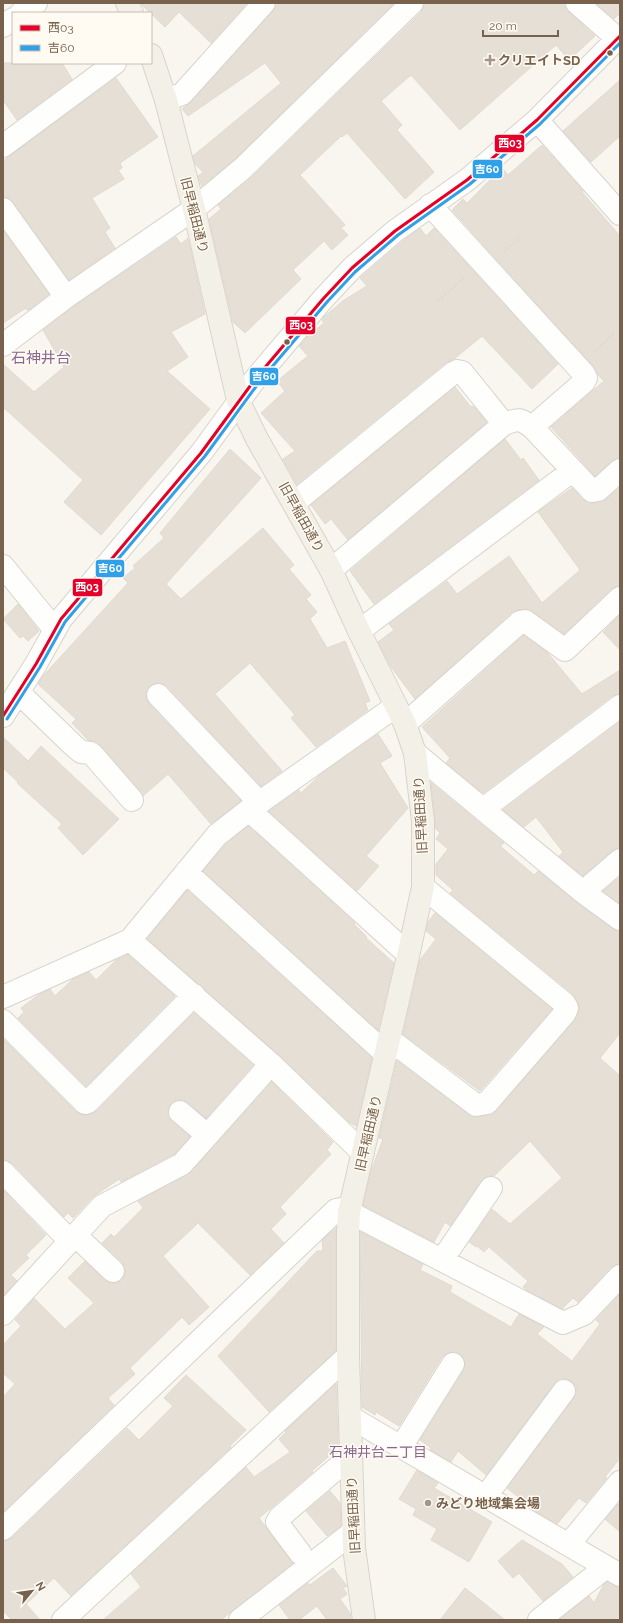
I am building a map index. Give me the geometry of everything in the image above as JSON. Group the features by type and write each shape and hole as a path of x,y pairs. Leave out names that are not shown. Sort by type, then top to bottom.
{"main road":[{"path":"127,3 132,12"},
{"name":"旧早稲田通り","path":"152,58 166,100 194,209 238,400 257,439 331,570 400,715 415,753 423,821 422,887 388,1046 349,1212 348,1356 353,1532 364,1620"}],"street":[{"path":"22,12 36,3"},
{"path":"166,100 182,94 264,3"},
{"path":"3,345 66,297 194,209 242,170 412,3"},
{"path":"3,716 36,664 61,619 202,453 238,400 323,299 352,268 395,231 467,180 537,120 582,77 619,38 577,3"},
{"path":"3,26 12,20"},
{"path":"4,143 114,64"},
{"path":"537,120 620,214"},
{"path":"430,205 483,261 586,378 584,382 532,427"},
{"path":"3,209 66,297"},
{"path":"294,503 457,370 462,372 504,424"},
{"path":"331,570 504,424 518,419 532,427 592,491 594,492 598,490 620,470"},
{"path":"359,631 572,471"},
{"path":"5,574 55,630"},
{"path":"3,997 130,940 217,835 254,806 400,715 520,622 525,621 566,650 620,598"},
{"path":"18,692 81,752 90,753 93,755 132,800"},
{"path":"158,695 254,806 408,954"},
{"path":"483,809 620,706"},
{"path":"415,753 584,892 620,919"},
{"path":"584,892 620,860"},
{"path":"186,872 388,1046 476,1105 481,1105 487,1103 565,1013 567,1008 564,1003 422,887"},
{"path":"130,940 271,1064 363,1153"},
{"path":"3,1021 85,1103 88,1102 194,995"},
{"path":"3,1314 102,1206 182,1164 271,1064"},
{"path":"180,1112 207,1136"},
{"path":"3,1172 72,1238 113,1271"},
{"path":"442,1260 491,1188"},
{"path":"3,1529 332,1213 341,1209 563,1323 584,1314 620,1276"},
{"path":"63,1620 348,1356"},
{"path":"401,1447 453,1364"},
{"path":"486,1496 564,1391"},
{"path":"350,1417 613,1571 539,1620"},
{"path":"300,1553 277,1522 280,1517 344,1462 351,1460"},
{"path":"569,1544 620,1482"},
{"path":"240,1620 353,1532"}],"path":[{"path":"439,300 483,261"}],"building":[{"path":"141,3 247,3 211,43 179,12 165,27 152,15 152,12 149,12"},
{"path":"276,3 394,3 234,160 202,186 198,176 203,172 195,164 193,156 281,83 265,63 188,116 182,109 191,102 273,11"},
{"path":"424,3 565,3 565,7 569,12 595,36 569,60 556,45 460,130 411,75 381,101 402,125 397,130 434,172 405,199 347,133 342,137 341,136 300,175 345,225 341,228 348,235 332,250 324,241 293,270 301,279 245,333 233,322 209,219 221,209 218,205 251,178 421,12"},
{"path":"596,3 620,3 620,13 614,19"},
{"path":"3,63 63,64 72,79 17,120 3,100"},
{"path":"116,78 158,137 120,163 122,168 118,170 124,179 92,198 110,228 105,232 115,248 69,280 13,202 8,198 3,197 3,161"},
{"path":"620,80 620,136 591,162 563,131"},
{"path":"542,145 620,236 620,458 612,461 595,476 551,427 604,381 598,375 593,366 452,210 463,199 467,203 502,168 508,175"},
{"path":"420,228 426,236 434,228 558,364 532,389 482,336 454,359 445,363 297,484 283,459 295,451 261,413 285,391 277,381 308,356 299,346 308,336 324,323 322,320 324,317 344,300 367,286 360,278"},
{"path":"3,230 49,294 30,309 27,310 26,308 3,323"},
{"path":"176,237 181,244 188,238 205,314 171,332 188,357 167,371 210,409 101,535 64,502 83,480 3,407 3,364 34,392 64,367 43,330 73,307"},
{"path":"455,387 471,407 473,406 487,422 348,540 331,519 325,524 311,505"},
{"path":"505,439 521,460 523,458 539,480 374,604 350,571"},
{"path":"230,449 261,478 166,584 181,599 263,528 294,565 289,569 311,595 306,599 317,612 310,619 327,648 345,641 370,701 365,703 368,710 316,747 291,718 295,715 250,663 215,694 282,771 261,786 167,686 161,683 156,683 150,686 146,692 146,698 149,704 241,801 211,824 168,774 143,796 102,747 97,742 88,740 72,723 76,719 38,684 43,676 128,583 123,578 135,568 133,566 164,538 160,533"},
{"path":"620,487 620,586 611,589 564,634 528,609 512,612 415,699 391,667 378,642 394,630 389,624 447,581 457,594 509,556 542,603 580,570 538,512 572,488 583,500 588,503 594,503 606,499"},
{"path":"18,604 39,631 28,641 23,636 20,638 3,619"},
{"path":"620,615 620,650 603,632"},
{"path":"524,635 547,652 582,694 620,670 620,694 612,696 483,793 446,763 450,758 422,727"},
{"path":"620,722 620,848 612,851 583,876 559,856 563,852 536,817 524,827 503,810"},
{"path":"378,734 392,756 380,763 408,808 366,856 379,866 357,891 269,811 299,790 301,793 320,775"},
{"path":"3,737 28,761 41,746 119,819 83,855 58,828 62,824 17,783 18,782 3,768"},
{"path":"431,783 504,843 500,846 534,875 538,871 576,902 613,929 620,931 620,1033 600,1058 620,1076 620,1264 611,1267 578,1302 573,1298 562,1309 523,1287 528,1281 489,1247 484,1252 469,1242 492,1209 510,1224 562,1178 530,1141 494,1176 486,1177 481,1181 450,1226 445,1222 434,1242 363,1205 371,1171 383,1139 379,1138 397,1061 469,1115 478,1117 489,1115 496,1111 574,1021 579,1012 578,1002 572,993 450,893 453,890 436,875 436,864 448,849 436,839 440,833 436,829"},
{"path":"248,826 355,923 354,924 367,937 366,938 394,963 378,1030 203,871 226,844"},
{"path":"620,877 620,904 603,891"},
{"path":"187,890 372,1058 356,1126 349,1122 279,1055 147,939"},
{"path":"435,913 552,1009 480,1091 403,1034 420,960 436,939 426,931 428,922"},
{"path":"128,955 175,996 86,1086 18,1018 24,1012 21,1008 37,996 50,989 55,996 73,979 89,972 96,980 116,960"},
{"path":"194,1013 253,1065 206,1118 188,1102 183,1100 176,1100 171,1104 168,1109 168,1117 190,1137 174,1154 121,1182 119,1179 93,1197 73,1218 68,1213 64,1217 12,1163 3,1160 3,1039 76,1112 82,1115 89,1115 97,1111"},
{"path":"272,1082 333,1142 327,1150 331,1154 280,1207 286,1214 271,1229 284,1243 250,1275 198,1223 163,1256 209,1307 189,1325 182,1317 130,1368 135,1374 108,1398 114,1405 3,1512 3,1397 15,1384 3,1373 3,1345 21,1326 15,1320 34,1298 65,1329 94,1303 68,1278 85,1261 104,1280 110,1283 116,1283 122,1280 125,1274 125,1267 122,1262 102,1243 111,1234 114,1237 143,1208 138,1201 191,1172"},
{"path":"3,1190 46,1235 26,1255 29,1258 11,1275 17,1281 3,1296"},
{"path":"336,1228 336,1351 269,1412 218,1356 317,1251 323,1251 322,1240"},
{"path":"360,1232 423,1264 420,1270 452,1286 450,1292 511,1327 519,1314 544,1327 537,1334 572,1361 600,1324 596,1320 620,1294 620,1458 605,1477 607,1478 586,1503 579,1498 557,1524 520,1502 522,1500 507,1488 574,1398 576,1386 571,1381 559,1379 554,1384 486,1475 458,1451 451,1462 430,1450 431,1448 420,1440 464,1370 464,1359 459,1353 448,1353 442,1357 399,1426 376,1412 375,1415 362,1407"},
{"path":"186,1375 246,1430 230,1446 231,1447 71,1596 54,1578 26,1604 40,1620 12,1620 3,1611 3,1541 12,1538 127,1428 139,1440 173,1406 164,1398"},
{"path":"336,1384 338,1445 327,1455 328,1457 312,1471 313,1472 259,1518 293,1563 221,1620 103,1620 141,1587 131,1574 246,1467 254,1477 290,1452 279,1439 286,1432 285,1431"},
{"path":"417,1470 438,1483 434,1488 492,1522 469,1562 431,1540 437,1529 413,1515 416,1509 399,1499"},
{"path":"330,1491 340,1503 341,1526 327,1536 306,1511"},
{"path":"618,1504 620,1505 620,1532 605,1519"},
{"path":"522,1540 562,1564 573,1577 543,1601 519,1573 513,1578 498,1561"},
{"path":"333,1568 347,1586 343,1588 347,1594 340,1599 350,1613 351,1620 327,1620 317,1606 299,1620 290,1620 279,1605 308,1583 310,1585"},
{"path":"607,1582 620,1588 620,1620 559,1620 589,1596 594,1603 604,1584"},
{"path":"465,1588 505,1620 440,1620"}],"transit line":[{"name":"西03","path":"3,716 36,664 61,619 201,453 256,378 323,299 352,268 395,231 467,180 537,120 620,36"},
{"name":"吉60","path":"7,719 40,667 65,622 205,456 260,381 327,302 355,272 398,235 470,184 540,124 620,43"}],"place":[{"name":"クリエイトSD","path":"490,60"},
{"name":"みどり地域集会場","path":"428,1503"}],"district":[{"name":"石神井台","path":"41,358"},
{"name":"石神井台二丁目","path":"378,1452"}]}
